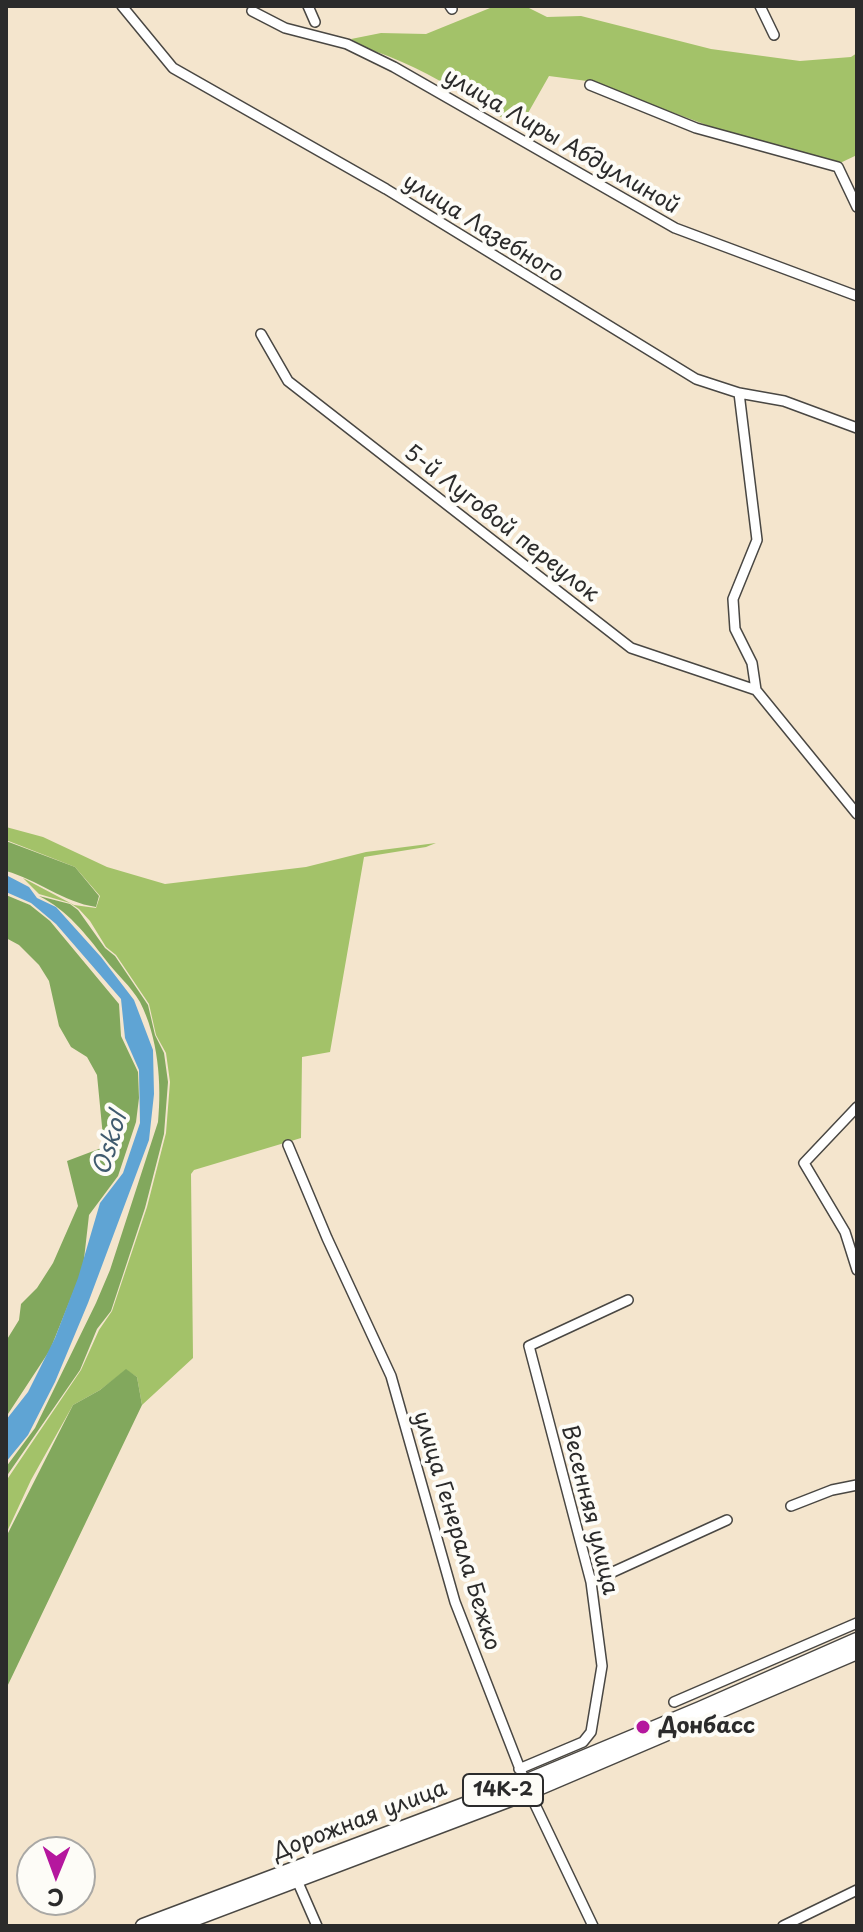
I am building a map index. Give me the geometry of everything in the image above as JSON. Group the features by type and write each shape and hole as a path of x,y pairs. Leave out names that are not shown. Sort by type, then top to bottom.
{"main road":[{"name":"Дорожная улица","path":"175,1926 700,1709 857,1640"},
{"name":"Дорожная улица","path":"524,1781 857,1652"},
{"name":"Дорожная улица","path":"143,1926 295,1875"}],"street":[{"name":"улица Лазебного","path":"122,6 173,68 386,189 696,379 739,393 784,401 857,428"},
{"path":"308,6 315,22"},
{"path":"760,6 774,35"},
{"name":"улица Лиры Абдуллиной","path":"252,11 285,28 347,44 394,67 675,228 857,296"},
{"path":"590,85 696,128 838,167 857,207"},
{"name":"5-й Луговой переулок","path":"261,334 288,381 631,648 756,690"},
{"path":"739,393 757,540 733,599 735,629 752,663 756,690 857,814"},
{"path":"857,1107 804,1163 845,1232 857,1270"},
{"name":"улица Генерала Бежко","path":"288,1145 391,1376 455,1602 524,1781 593,1926"},
{"name":"Весенняя улица","path":"524,1781 583,1742 591,1732 602,1666 591,1582 529,1346 628,1300"},
{"path":"791,1506 832,1490 857,1485"},
{"path":"591,1582 727,1520"},
{"path":"674,1702 857,1623"},
{"path":"295,1875 317,1926"},
{"path":"783,1926 857,1890"}],"green space":[{"path":"495,6 525,6 547,17 581,16 711,49 800,61 851,57 857,53 857,155 840,163 731,134 587,81 549,76 528,113 514,105 501,117 427,74 351,39 381,33 426,34"},
{"path":"6,827 43,837 107,867 165,884 306,867 366,852 436,843 364,857 330,1052 302,1057 301,1138 194,1170 191,1174 193,1358 142,1405 137,1377 126,1370 73,1405 31,1480 6,1534 6,1481 81,1370 99,1330 112,1311 147,1207 166,1133 170,1082 166,1053 156,1035 149,1004 116,955 106,947 79,909 70,903 39,894 23,878 74,905 96,908 100,896 75,867 6,840"},
{"path":"6,841 75,867 99,896 96,907 73,901 6,871"},
{"path":"6,895 30,905 50,921 119,1004 121,1036 138,1072 139,1098 136,1122 118,1176 89,1215 83,1268 50,1350 6,1417 6,1341 19,1320 21,1304 37,1288 53,1263 78,1206 67,1161 104,1147 97,1075 87,1057 71,1047 59,1026 49,981 39,965 19,945 6,938"},
{"path":"39,896 70,904 78,910 105,948 115,956 148,1005 155,1035 164,1053 168,1082 164,1134 145,1208 111,1311 97,1329 80,1370 6,1477 6,1467 35,1428 110,1270 158,1122 159,1107 155,1045 140,1002 75,923"},
{"path":"126,1369 137,1377 142,1405 6,1689 6,1537 73,1405 100,1390"}],"water":[{"path":"6,875 29,887 37,898 56,907 134,1000 153,1050 154,1094 149,1140 88,1303 55,1382 28,1435 6,1462 6,1420 28,1392 55,1338 78,1278 100,1203 123,1173 140,1123 139,1070 125,1038 121,999 56,924 31,903 6,892"}],"place":[{"name":"Донбасс","path":"643,1727"}],"water label":[{"name":"Oskol","path":"111,1144"}]}
